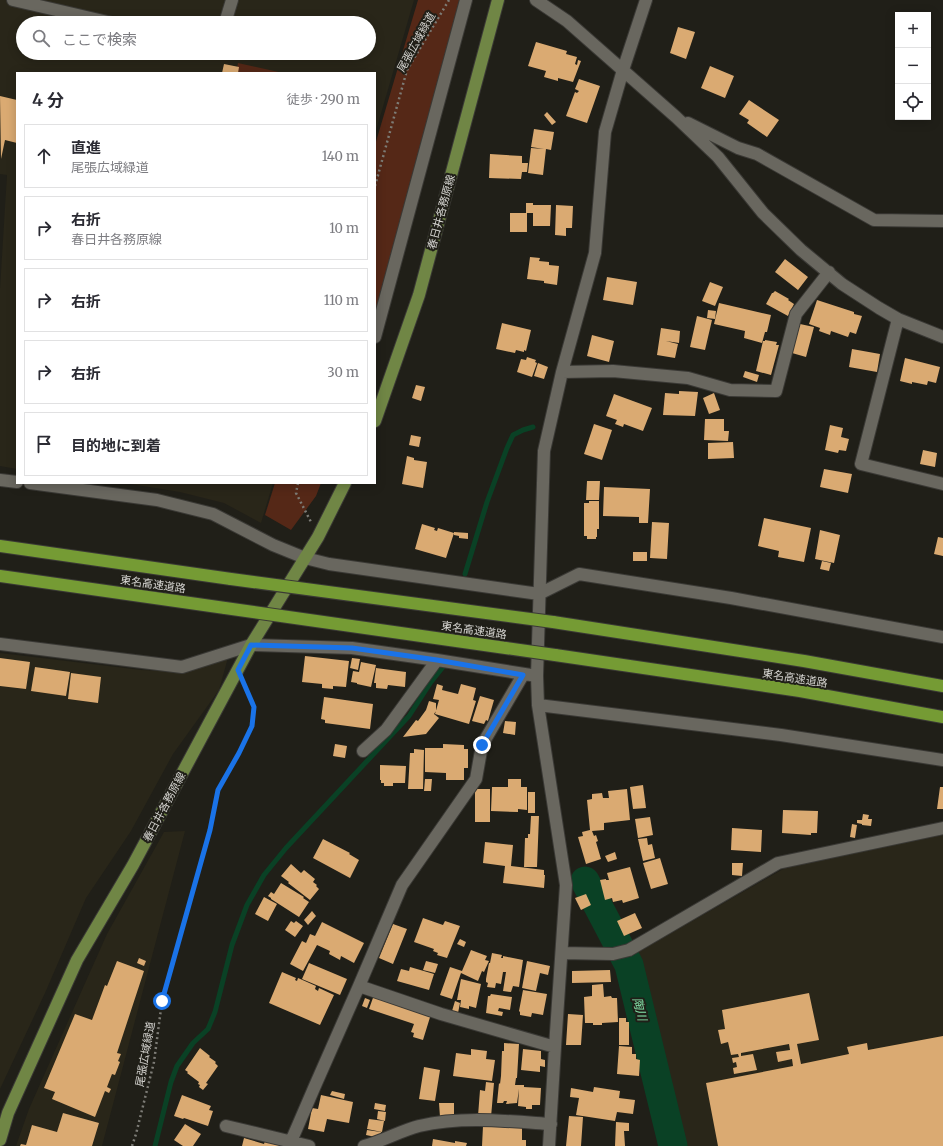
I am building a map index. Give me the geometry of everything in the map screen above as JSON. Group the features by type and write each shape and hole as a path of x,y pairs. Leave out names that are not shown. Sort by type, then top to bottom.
{"highway":[{"name":"東名高速道路","path":"0,546 231,579 553,622 804,661 943,686"},
{"name":"東名高速道路","path":"0,576 800,691 943,717"}],"main road":[{"name":"春日井各務原線","path":"376,414 419,295 498,0"},
{"name":"春日井各務原線","path":"0,1140 8,1113 77,960 133,865 251,645 318,537 344,484"}],"street":[{"path":"13,0 82,16"},
{"path":"227,16 232,0"},
{"path":"376,333 466,0"},
{"path":"536,0 567,21 676,118 718,157 763,213 801,250 842,284 898,319 943,336"},
{"path":"549,1146 566,885 538,705 537,676 544,451 562,372 595,253 605,132 623,70 646,0"},
{"path":"676,118 738,148 758,154 874,220 917,219 943,221"},
{"path":"562,372 613,371 688,378 730,390 776,392 796,314 829,272"},
{"path":"898,319 861,464 943,484"},
{"path":"0,480 16,482"},
{"path":"37,484 157,500 213,514 273,545 305,558 329,564 539,594 579,574 731,598 943,637"},
{"path":"0,644 182,667 251,645 352,648 537,676"},
{"path":"363,751 386,730 437,660"},
{"path":"290,1144 402,885 476,779 482,745 523,675"},
{"path":"538,705 781,735 943,760"},
{"path":"562,953 613,954 629,950 778,862 943,828"},
{"path":"359,986 442,1014 555,1047"},
{"path":"364,1146 377,1143 418,1126 450,1122 484,1119 551,1124"},
{"path":"226,1126 290,1144 309,1146"}],"path":[{"name":"尾張広域緑道","path":"376,182 407,70 449,0"},
{"path":"298,484 296,493 318,537"},
{"name":"尾張広域緑道","path":"132,1146 154,1062 162,1001 210,830 218,790 252,726 254,707 238,670"}],"shaded area":[{"path":"0,0 414,0 376,131 376,72 16,72 16,469 0,466 0,289 7,175 0,174"},
{"path":"418,0 461,0 376,321 376,142"},
{"path":"238,63 278,72 236,72"},
{"path":"130,484 273,484 261,523 224,503 180,492"},
{"path":"275,484 321,484 316,496 291,530 265,515"},
{"path":"0,653 141,670 186,672 229,654 219,690 173,754 131,831 86,898 45,993 0,1089"},
{"path":"185,831 102,1146 16,1146 29,1109 107,934 164,832"},
{"path":"943,835 943,1146 676,1146 657,1053 631,963 628,958 785,868"}],"building":[{"path":"678,27 695,32 686,59 670,53"},
{"path":"536,42 567,51 566,54 577,57 575,64 577,65 578,60 581,61 573,82 558,78 558,81 544,77 546,71 528,66"},
{"path":"224,64 239,67 238,72 222,72"},
{"path":"710,66 734,76 725,98 701,88"},
{"path":"579,79 600,86 587,123 566,116 575,92 577,93 579,91 575,89"},
{"path":"0,96 16,100 16,143 5,140 1,159"},
{"path":"749,100 779,120 767,137 747,123 749,120 739,114"},
{"path":"547,112 556,122 552,125 544,115"},
{"path":"534,129 554,132 551,150 546,149 543,175 528,173 531,148 544,149 531,147"},
{"path":"490,154 522,156 522,163 528,163 527,172 522,172 521,179 489,178"},
{"path":"526,203 533,203 533,205 551,205 550,226 533,226 533,213 527,213 527,232 510,232 510,213 526,213"},
{"path":"556,205 573,206 572,228 566,228 566,236 555,235"},
{"path":"530,257 540,258 539,261 549,262 549,265 559,266 557,285 544,283 544,281 527,279"},
{"path":"785,259 808,277 798,290 775,272"},
{"path":"607,277 637,282 633,305 603,300"},
{"path":"710,282 723,287 715,306 702,301"},
{"path":"775,291 789,299 788,300 794,304 788,316 766,304 772,293"},
{"path":"817,300 862,316 856,334 850,332 848,337 831,331 830,335 819,331 820,328 809,324"},
{"path":"719,303 771,315 767,332 765,332 762,343 744,338 745,331 714,324"},
{"path":"708,310 716,311 715,319 707,318"},
{"path":"697,316 712,320 705,350 690,347"},
{"path":"502,323 531,330 526,351 516,350 515,353 496,349"},
{"path":"800,324 814,327 806,357 792,353"},
{"path":"661,328 680,331 679,343 666,341 678,344 675,358 657,355"},
{"path":"592,335 614,341 609,362 587,356"},
{"path":"763,341 777,342 776,345 779,345 771,375 756,371"},
{"path":"852,349 880,354 877,372 849,367"},
{"path":"527,357 536,360 535,362 537,363 532,377 517,372 521,359 526,360"},
{"path":"905,358 940,367 936,383 928,381 927,385 912,382 912,384 900,381"},
{"path":"538,363 548,367 544,379 534,376"},
{"path":"745,371 759,375 757,382 743,377"},
{"path":"416,385 425,387 421,401 412,398"},
{"path":"679,391 698,392 695,416 663,415 665,393 679,394"},
{"path":"714,393 720,410 709,414 703,398"},
{"path":"614,394 652,408 643,431 624,424 623,427 615,424 617,420 606,416"},
{"path":"705,419 724,419 724,431 729,431 728,441 704,440"},
{"path":"594,424 612,430 602,460 584,454"},
{"path":"830,425 843,428 841,437 849,439 846,451 839,450 838,453 825,450"},
{"path":"411,435 421,437 419,447 409,445"},
{"path":"733,442 734,458 708,459 708,443"},
{"path":"923,450 937,453 935,467 920,464"},
{"path":"407,456 414,458 414,460 427,462 423,488 402,484"},
{"path":"824,469 852,474 848,493 820,487"},
{"path":"587,481 600,481 599,500 586,500"},
{"path":"604,487 650,489 648,523 639,523 639,517 603,516"},
{"path":"589,501 599,501 599,529 597,529 596,539 587,539 587,536 584,536 584,503 589,503"},
{"path":"764,518 811,528 804,562 778,557 779,551 758,546"},
{"path":"652,522 669,523 667,559 650,558"},
{"path":"422,524 435,528 434,530 437,531 438,528 454,533 446,558 415,549"},
{"path":"820,530 840,535 834,563 815,559"},
{"path":"454,532 468,533 468,539 459,538 459,536 454,535"},
{"path":"938,537 943,538 943,556 934,554"},
{"path":"633,552 647,552 647,561 633,561"},
{"path":"822,561 831,563 829,571 820,569"},
{"path":"305,656 349,661 346,687 333,686 333,689 322,688 322,684 302,682"},
{"path":"0,658 30,662 26,689 0,686"},
{"path":"352,658 360,659 358,670 350,668"},
{"path":"361,662 376,665 371,687 351,682 353,671 359,672"},
{"path":"35,667 70,672 66,696 31,691"},
{"path":"376,668 406,672 405,687 388,685 387,689 376,688 376,683 374,683"},
{"path":"71,673 101,677 98,703 68,699"},
{"path":"437,684 443,686 442,690 458,694 461,684 476,688 473,700 476,701 469,724 435,714 439,700 433,699"},
{"path":"480,696 494,700 488,721 486,720 484,724 472,721"},
{"path":"324,697 373,704 370,729 325,723 325,720 321,719"},
{"path":"429,701 436,703 436,711 434,714 439,718 426,734 403,737 426,710"},
{"path":"505,721 516,722 515,735 503,733"},
{"path":"335,744 347,746 345,758 333,756"},
{"path":"443,744 464,745 464,749 468,749 468,768 464,768 464,780 446,780 446,773 425,772 425,748 443,748"},
{"path":"414,749 424,750 423,789 408,789 410,753 414,753"},
{"path":"380,765 406,766 405,783 393,783 393,786 384,786 384,783 381,783 380,780"},
{"path":"425,779 432,779 431,791 424,791"},
{"path":"508,779 521,779 521,787 527,787 527,810 518,809 518,812 491,811 492,787 508,787"},
{"path":"643,785 646,808 633,809 630,787"},
{"path":"940,787 943,787 943,809 937,809"},
{"path":"475,789 490,789 490,822 475,822"},
{"path":"627,789 630,820 604,823 604,830 592,831 594,836 596,835 598,841 596,842 601,859 586,864 578,837 583,836 582,832 590,830 587,800 592,799 592,794 602,793 603,798 609,798 608,791"},
{"path":"528,792 535,792 535,813 528,813"},
{"path":"783,810 818,811 817,833 811,833 811,835 782,833"},
{"path":"863,814 869,815 868,819 872,819 871,826 857,823 857,820 862,820"},
{"path":"531,816 539,816 537,867 524,867 525,838 528,838 528,834 530,834"},
{"path":"650,817 653,835 638,838 635,819"},
{"path":"852,824 857,825 855,838 850,837"},
{"path":"732,828 762,830 761,852 731,850"},
{"path":"647,838 648,845 652,844 655,858 643,861 638,839"},
{"path":"323,839 350,853 349,854 359,860 350,878 313,858"},
{"path":"485,842 513,845 511,866 544,870 544,888 503,883 505,866 483,863"},
{"path":"615,852 617,859 608,862 605,856"},
{"path":"660,858 668,884 651,889 643,863"},
{"path":"732,863 743,863 742,876 732,875"},
{"path":"291,864 301,873 304,870 315,879 313,882 319,889 310,900 281,876"},
{"path":"630,867 639,898 623,903 622,900 613,902 612,898 605,900 600,880 609,880 607,873"},
{"path":"281,883 304,897 303,898 309,902 299,917 268,896 271,892 274,894"},
{"path":"586,894 591,905 581,910 575,898"},
{"path":"264,897 277,904 268,921 255,914"},
{"path":"312,911 316,916 308,925 304,920"},
{"path":"635,913 642,928 624,936 617,921"},
{"path":"423,918 443,925 445,921 460,926 447,958 437,955 438,953 433,951 434,949 414,942"},
{"path":"291,921 294,923 296,921 303,926 295,937 285,930"},
{"path":"322,922 364,943 354,963 341,956 340,960 329,954 330,951 317,945 303,971 290,964 302,941 306,943 310,934 315,936"},
{"path":"393,924 407,929 393,964 379,958"},
{"path":"460,939 466,942 464,947 457,944"},
{"path":"471,950 487,956 485,960 489,961 484,972 482,971 478,981 461,973 452,999 440,995 450,967 462,971"},
{"path":"492,953 502,955 501,958 503,958 503,956 523,960 519,987 513,986 511,992 503,991 506,972 503,972 501,984 496,983 495,988 487,987 488,983 486,982 486,979"},
{"path":"139,958 146,961 144,966 137,963"},
{"path":"117,961 144,971 117,1053 121,1054 118,1061 120,1062 115,1075 112,1074 107,1087 111,1089 109,1093 105,1091 95,1117 52,1099 55,1092 44,1088 75,1014 92,1020 105,985 107,986"},
{"path":"426,961 438,964 435,973 423,970"},
{"path":"527,961 550,966 548,975 540,973 536,991 522,988"},
{"path":"309,963 347,979 340,995 302,979"},
{"path":"410,967 434,974 429,990 397,981 401,969 409,971"},
{"path":"610,970 611,982 572,983 572,971"},
{"path":"282,972 296,978 295,980 297,981 298,978 316,986 315,989 318,991 319,988 334,995 320,1025 269,1003"},
{"path":"461,979 481,984 476,1008 469,1006 469,1009 460,1007 461,1000 457,1000"},
{"path":"603,984 604,997 611,996 612,998 617,998 618,1022 602,1023 602,1025 585,1023 584,997 592,996 592,985"},
{"path":"523,990 547,994 543,1015 532,1013 531,1017 520,1015 519,1011"},
{"path":"809,993 819,1040 797,1044 801,1064 849,1054 847,1047 867,1043 868,1050 943,1036 943,1146 718,1146 706,1083 793,1066 792,1059 778,1062 776,1052 790,1050 789,1044 741,1053 741,1056 753,1054 757,1070 734,1074 733,1068 737,1067 736,1062 733,1063 732,1058 739,1057 738,1054 731,1055 728,1042 721,1044 718,1030 725,1029 722,1010"},
{"path":"491,994 512,997 510,1010 499,1008 498,1011 503,1012 502,1016 486,1013 488,996"},
{"path":"374,995 431,1014 423,1040 413,1037 414,1033 411,1032 414,1024 369,1009"},
{"path":"365,998 370,1000 367,1008 362,1006"},
{"path":"455,1001 460,1003 458,1013 452,1011"},
{"path":"568,1014 583,1015 581,1045 566,1045"},
{"path":"619,1018 626,1018 626,1022 629,1022 629,1045 619,1045"},
{"path":"504,1043 519,1044 517,1078 515,1085 541,1088 540,1105 532,1105 532,1109 526,1109 526,1107 518,1106 519,1089 517,1103 506,1104 507,1101 504,1101 503,1103 497,1103"},
{"path":"619,1046 632,1047 632,1054 636,1054 636,1059 640,1060 639,1076 617,1074"},
{"path":"200,1048 216,1062 215,1063 218,1066 203,1090 199,1087 199,1082 185,1070"},
{"path":"471,1049 487,1051 486,1059 495,1060 492,1081 453,1076 456,1053 471,1055"},
{"path":"523,1049 541,1051 541,1059 545,1060 545,1067 540,1066 540,1072 521,1070"},
{"path":"424,1067 440,1070 435,1101 419,1099"},
{"path":"486,1082 494,1083 491,1117 478,1116 480,1090 485,1091"},
{"path":"594,1087 620,1091 619,1098 635,1100 633,1114 617,1112 615,1121 576,1115 579,1098 570,1097 571,1088 593,1092"},
{"path":"332,1091 345,1094 344,1099 330,1095"},
{"path":"182,1095 211,1106 209,1110 213,1111 208,1126 174,1116"},
{"path":"321,1095 353,1102 349,1123 327,1119 324,1132 308,1129 312,1108 318,1109"},
{"path":"375,1103 386,1105 385,1111 374,1109"},
{"path":"439,1103 454,1103 454,1117 440,1117"},
{"path":"378,1111 386,1112 385,1121 377,1119"},
{"path":"63,1113 99,1123 92,1146 20,1146 21,1144 26,1145 32,1125 57,1132"},
{"path":"569,1116 583,1117 581,1146 566,1146"},
{"path":"369,1119 384,1121 382,1132 367,1129"},
{"path":"616,1122 629,1123 629,1131 624,1131 625,1146 615,1146"},
{"path":"185,1124 201,1134 193,1146 183,1146 174,1140"},
{"path":"483,1126 522,1128 522,1140 526,1140 526,1146 482,1146"},
{"path":"367,1130 381,1132 380,1138 366,1135"},
{"path":"244,1138 264,1144 265,1141 284,1144 283,1146 242,1146"},
{"path":"433,1139 455,1143 455,1141 467,1143 466,1146 432,1146"}],"waterway":[{"path":"465,574 487,502 513,435 533,427"},
{"path":"155,1146 171,1082 177,1066 193,1043 208,1029 215,1012 232,945 247,905 264,875 286,848 409,716 431,682 447,662"},
{"name":"陶川","path":"585,881 629,965 673,1146"}],"route":[{"path":"162,1001 210,830 218,790 252,726 254,707 238,670 251,645 352,648 437,660 523,675 482,745"}]}
